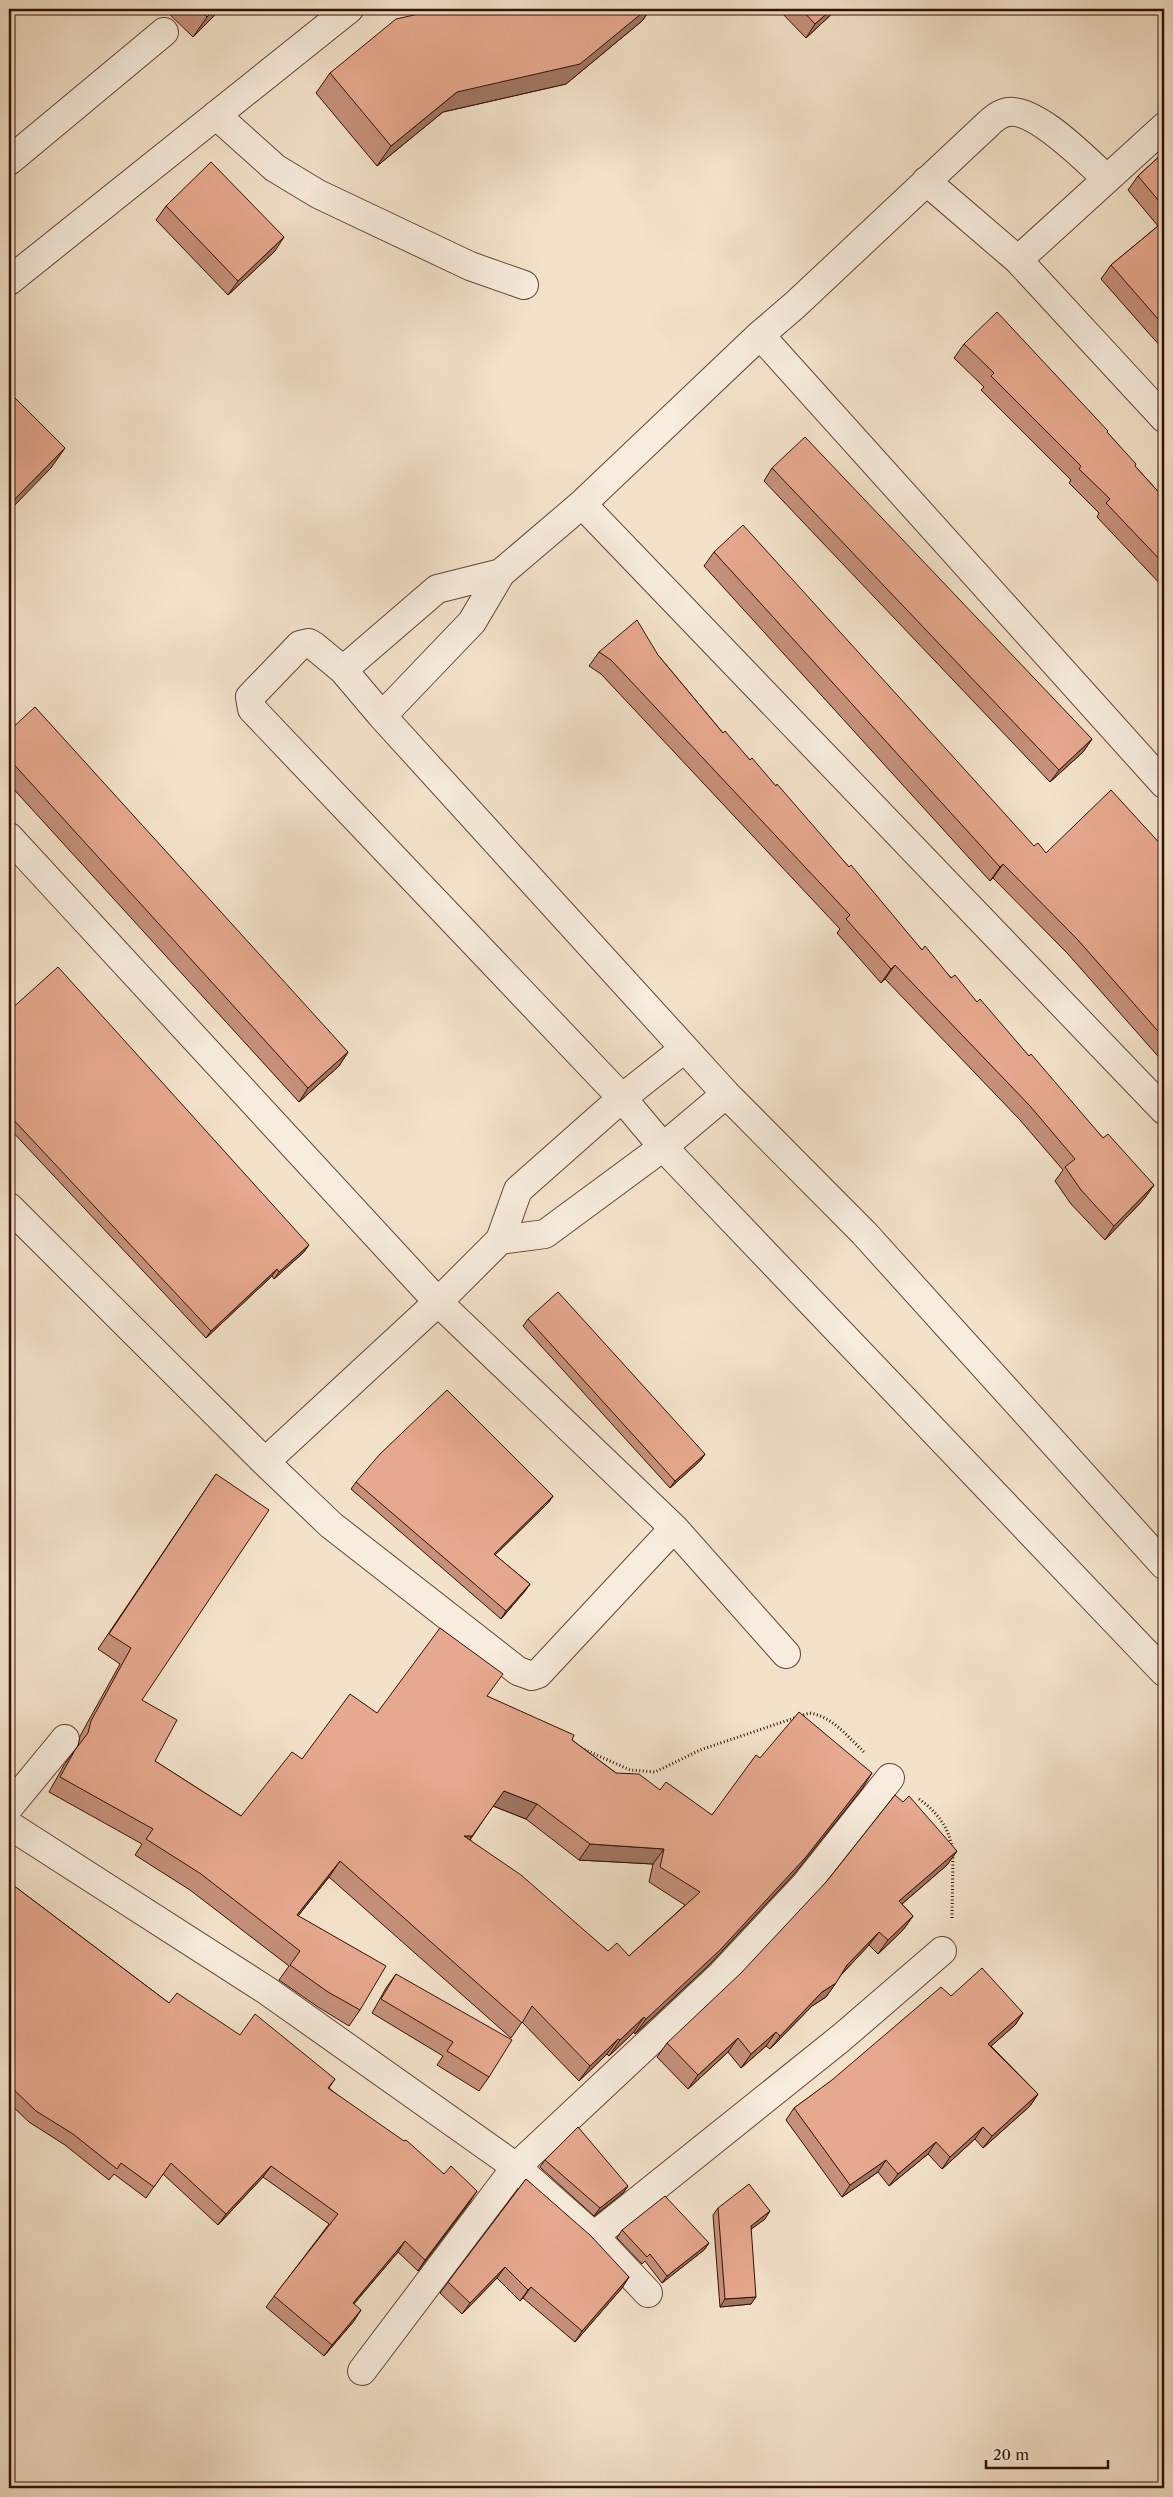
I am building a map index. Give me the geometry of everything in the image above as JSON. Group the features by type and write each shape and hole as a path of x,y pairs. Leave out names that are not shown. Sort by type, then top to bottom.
{"street":[{"path":"9,281 349,9"},
{"path":"9,160 164,32"},
{"path":"382,716 472,622 501,573 582,504 760,334 795,305 926,181 988,124 1004,112 1028,115 1048,127 1108,179"},
{"path":"216,115 275,168 318,194 470,266 524,285"},
{"path":"1018,260 1164,127"},
{"path":"926,181 1018,260 1164,418"},
{"path":"760,334 1164,784"},
{"path":"582,504 1164,1110"},
{"path":"343,670 437,589 501,573"},
{"path":"1164,1565 864,1233 684,1049 382,716 343,670 309,643 300,645 250,697 250,704 622,1098 663,1147 1164,1672"},
{"path":"9,837 438,1302 674,1528 786,1654"},
{"path":"265,1462 438,1302 500,1240 518,1190 622,1098 684,1049"},
{"path":"500,1240 545,1234 663,1147 726,1094"},
{"path":"11,1213 331,1525 510,1665 532,1676 538,1674 557,1656 674,1528"},
{"path":"9,1807 66,1739"},
{"path":"362,2371 516,2167 720,1976 806,1884 890,1778"},
{"path":"9,1825 266,1990 516,2167 594,2236 648,2293"},
{"path":"594,2236 841,2038 942,1951"}],"path":[{"path":"580,1747 630,1770 655,1772 700,1750 808,1713 819,1715 831,1721 890,1778 931,1808 938,1816 949,1836 953,1854 951,1931 950,1940 942,1951"}],"building":[{"path":"199,9 215,9 207,17"},
{"path":"441,9 647,9 580,64 457,92 391,146 330,73 396,19"},
{"path":"801,9 832,9 815,24"},
{"path":"1164,152 1164,207 1138,176"},
{"path":"211,162 284,237 238,281 166,206"},
{"path":"1164,221 1164,326 1111,265"},
{"path":"997,312 1108,431 1136,464 1135,466 1164,498 1164,564 1106,503 1110,499 1079,469 1081,466 991,376 994,373 964,344"},
{"path":"9,392 65,448 9,505"},
{"path":"805,437 1092,739 1059,770 772,468"},
{"path":"743,525 1034,846 1038,843 1046,853 1111,790 1164,848 1164,1038 1078,940 1003,864 1000,867 714,552"},
{"path":"637,620 658,655 723,733 725,731 750,760 752,758 776,786 777,784 849,867 851,865 922,950 925,946 951,978 955,975 977,1002 980,999 1029,1056 1031,1054 1103,1138 1108,1134 1154,1185 1114,1226 1081,1190 1065,1167 1075,1159 1030,1106 895,965 891,969 846,919 850,915 611,660 599,652"},
{"path":"35,707 348,1052 308,1088 9,759 9,731"},
{"path":"58,967 309,1245 279,1272 277,1269 211,1331 9,1115 9,1011"},
{"path":"558,1292 705,1454 675,1481 528,1319"},
{"path":"447,1390 553,1496 494,1554 530,1584 506,1611 356,1482 380,1454"},
{"path":"216,1474 269,1510 142,1700 177,1720 155,1761 241,1816 292,1752 302,1759 350,1694 377,1713 440,1628 503,1674 487,1696 574,1735 572,1740 616,1773 639,1774 660,1790 666,1782 712,1815 756,1755 760,1758 799,1712 872,1773 805,1858 720,1950 646,2019 644,2017 590,2066 532,2006 522,2023 340,1861 297,1915 386,1966 360,2010 328,1992 290,1965 300,1951 201,1874 146,1839 153,1829 60,1777 75,1750 88,1733 91,1721 131,1648 109,1634","holes":["504,1791 537,1804 590,1844 664,1849 660,1867 700,1892 629,1956 617,1943 608,1951 521,1875 464,1836 472,1836"]},
{"path":"895,1795 903,1802 909,1796 957,1851 899,1901 913,1916 888,1940 879,1932 847,1965 836,1983 822,1992 780,2036 776,2032 751,2054 738,2038 698,2075 667,2043 741,1973 827,1881"},
{"path":"9,1882 169,2003 177,1993 240,2035 255,2014 335,2079 328,2088 404,2141 406,2140 444,2174 451,2166 477,2191 425,2260 405,2241 353,2303 361,2310 332,2345 274,2296 338,2214 271,2166 226,2214 171,2163 154,2187 121,2163 117,2169 73,2134 36,2111 9,2085"},
{"path":"982,1968 1023,2013 988,2044 1038,2094 992,2136 983,2127 950,2157 936,2142 898,2174 886,2160 850,2185 794,2108 832,2080 941,1987 951,1996"},
{"path":"396,1974 512,2040 489,2077 447,2051 453,2042 381,1999"},
{"path":"578,2127 628,2186 600,2208 545,2160"},
{"path":"526,2179 591,2236 629,2277 582,2331 531,2287 528,2290 505,2267 470,2303 448,2282"},
{"path":"749,2184 770,2211 751,2226 756,2297 725,2299 718,2208"},
{"path":"665,2196 709,2243 667,2276 650,2254 647,2257 622,2230"}]}
